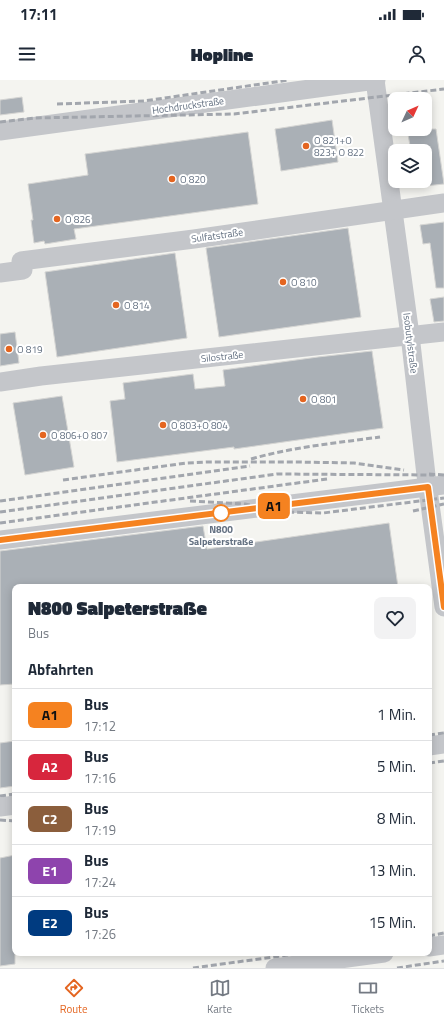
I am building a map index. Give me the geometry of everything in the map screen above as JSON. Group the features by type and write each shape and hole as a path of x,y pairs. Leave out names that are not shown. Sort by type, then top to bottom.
{"street":[{"name":"Hochdruckstraße","path":"0,131 376,80"},
{"name":"Isobutylstraße","path":"376,80 392,210 410,335 436,486 444,607"},
{"name":"Sulfatstraße","path":"0,273 23,270 21,261 194,239 444,202"},
{"name":"Silostraße","path":"0,382 49,375 444,332"},
{"path":"0,540 436,486"},
{"path":"432,746 444,744"},
{"path":"0,807 12,805"},
{"path":"432,947 444,945"},
{"path":"275,968 362,956"}],"building":[{"path":"22,97 24,112 0,115 0,100"},
{"name":"O 821+O 823+ O 822","path":"332,120 338,162 281,171 275,129"},
{"path":"432,129 436,129 444,184 432,185 432,144 410,144 408,136 432,136"},
{"name":"O 820","path":"248,132 258,204 74,229 76,239 45,244 44,241 34,243 31,220 33,220 28,184 88,175 85,154"},
{"path":"444,222 444,288 436,288 430,243 423,244 420,225"},
{"name":"O 810","path":"348,228 361,317 219,337 206,248"},
{"name":"O 814","path":"175,253 187,338 57,357 45,272"},
{"path":"444,297 444,321 434,322 430,299"},
{"name":"O 819","path":"15,332 19,363 0,366 0,334"},
{"path":"372,351 383,428 234,449 234,447 117,462 110,401 125,399 123,383 193,374 195,389 225,386 223,370"},
{"name":"O 806+O 807","path":"62,396 74,467 25,475 13,403"},
{"path":"389,523 398,584 12,584 12,684 0,685 0,551 203,526 207,549"},
{"path":"12,741 12,786 0,788 0,743"},
{"path":"12,856 12,956 15,956 15,964 0,966 0,858"}],"railway":[{"path":"57,104 144,101 289,80"},
{"path":"0,122 35,118 234,114 444,89"},
{"path":"251,459 299,448 380,437"},
{"path":"63,480 186,463 207,462 354,463 404,470"},
{"path":"0,501 250,466"},
{"path":"0,512 277,474 434,475"},
{"path":"429,474 444,475"},
{"path":"0,523 327,479"},
{"path":"190,501 245,504 284,512 323,513 444,498"},
{"path":"413,511 444,504"},
{"path":"432,735 444,733"},
{"path":"432,763 444,761"},
{"path":"0,796 12,794"},
{"path":"0,820 12,821"},
{"path":"432,935 444,933"},
{"path":"193,968 281,956"},
{"path":"397,968 444,961"}],"bus line":[{"name":"A1","path":"0,540 428,487 444,607"}],"place":[{"name":"O 821+O 823+ O 822","path":"306,146"},
{"name":"O 820","path":"172,179"},
{"name":"O 826","path":"57,219"},
{"name":"O 810","path":"283,282"},
{"name":"O 814","path":"116,305"},
{"name":"O 819","path":"9,349"},
{"name":"O 801","path":"303,399"},
{"name":"O 803+O 804","path":"163,425"},
{"name":"O 806+O 807","path":"43,435"},
{"name":"N800 Salpeterstraße","path":"221,513"}]}
